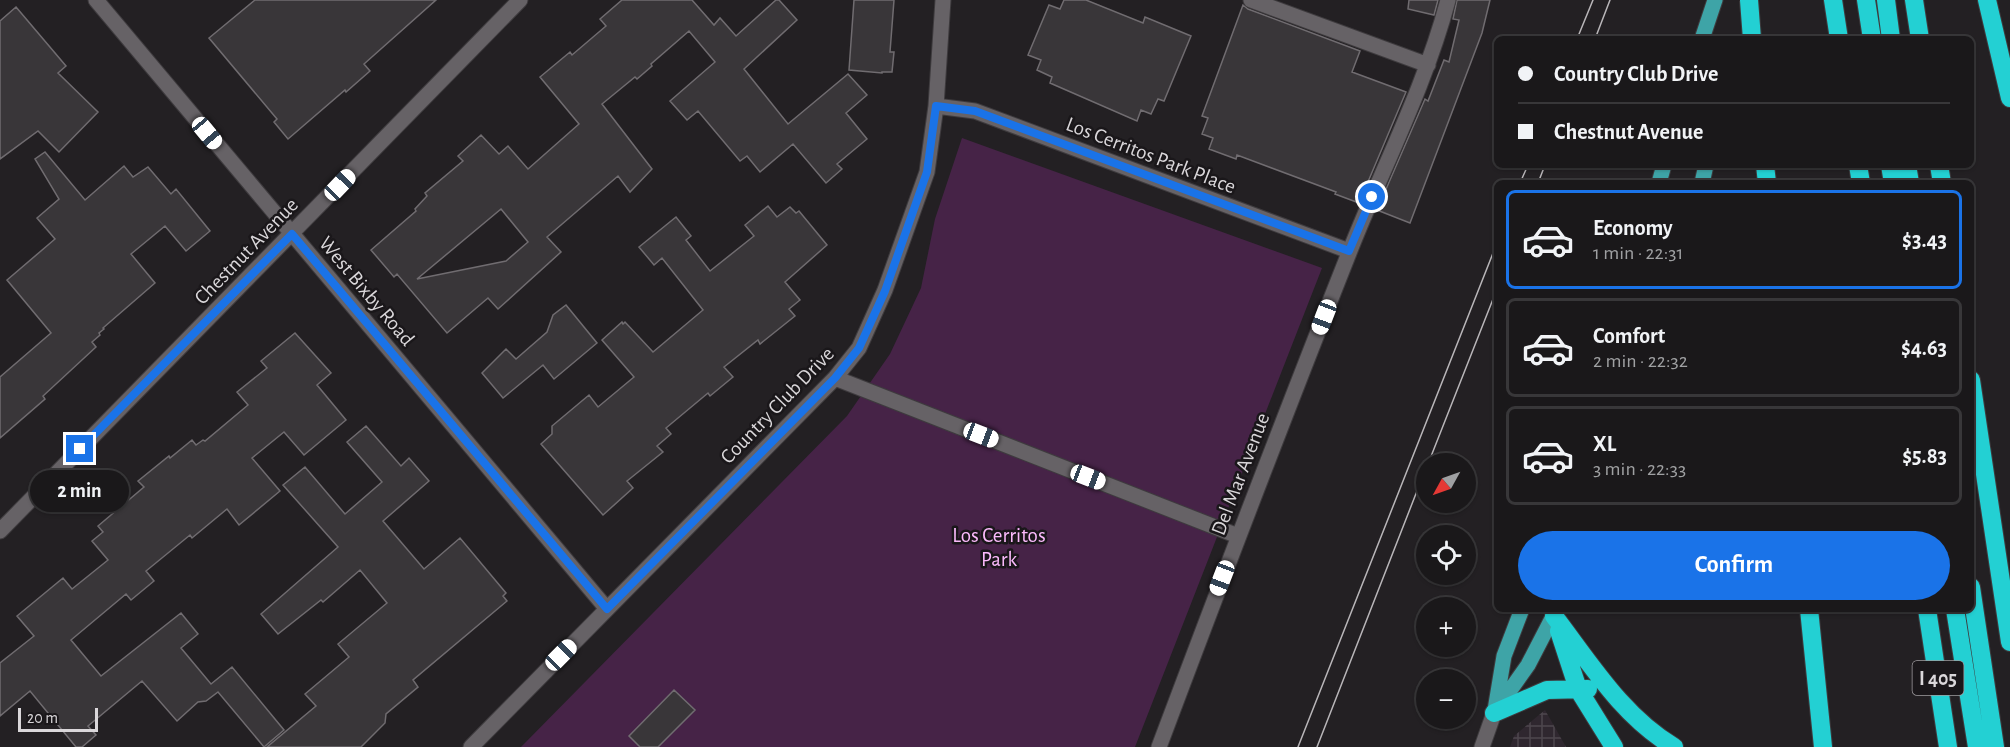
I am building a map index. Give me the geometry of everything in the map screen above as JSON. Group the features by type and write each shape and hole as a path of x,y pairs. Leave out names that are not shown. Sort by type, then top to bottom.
{"highway":[{"path":"1749,0 1752,36"},
{"path":"1833,0 1839,36"},
{"path":"1886,0 1891,36"},
{"path":"1914,0 1920,36"},
{"path":"1986,0 2010,98"},
{"path":"1867,5 1872,36"},
{"path":"1974,400 2010,642"},
{"path":"1974,607 1995,747"},
{"path":"1554,612 1578,689 1614,747"},
{"path":"1554,612 1625,708 1674,747"},
{"path":"1809,612 1823,741"},
{"name":"I 405","path":"1927,612 1948,747"},
{"path":"1955,612 1977,747"},
{"path":"1494,713 1547,690 1611,691"}],"main road":[{"path":"1703,36 1715,0"},
{"path":"1742,36 1755,0"},
{"path":"1494,713 1504,656 1521,612"},
{"path":"1494,713 1528,665 1554,612"}],"street":[{"name":"West Bixby Road","path":"96,0 607,609"},
{"name":"Chestnut Avenue","path":"0,531 520,0"},
{"name":"Country Club Drive","path":"471,747 835,378 859,348 885,291 927,172 936,106 942,0"},
{"path":"1251,0 1428,65"},
{"path":"1349,251 1428,65 1448,0"},
{"name":"Los Cerritos Park Place","path":"936,106 975,111 1349,251"},
{"name":"Del Mar Avenue","path":"1159,747 1349,251"},
{"path":"835,378 1238,536"},
{"path":"1482,747 1494,713"}],"shaded area":[{"path":"1545,710 1566,747 1510,747 1514,736"}],"green space":[{"name":"Los Cerritos Park","path":"962,138 1322,268 1135,747 521,747 847,416 890,354 921,288 935,219"}],"building":[{"path":"255,0 436,0 364,64 370,71 288,139 274,122 277,119 209,38"},
{"path":"622,0 692,0 714,25 720,18 736,36 776,0 779,0 797,20 744,69 788,124 848,74 867,95 846,113 867,139 837,164 842,169 826,183 793,144 760,172 747,156 740,161 698,111 687,120 670,101 715,62 689,31 637,79 635,77 602,104 652,169 630,192 618,176 547,237 561,252 498,309 488,298 447,333 397,274 394,277 371,250 416,211 415,209 427,196 425,193 463,161 458,156 481,135 499,154 508,146 528,169 579,124 540,77 570,52 572,55 606,26 600,19","holes":["501,209 528,242 506,261 417,279"]},
{"path":"854,0 894,0 890,52 894,52 892,72 849,70"},
{"path":"1064,0 1086,0 1143,23 1145,17 1191,36 1164,101 1158,99 1151,114 1141,110 1137,121 1050,83 1052,77 1037,70 1041,60 1028,55 1049,5 1060,9"},
{"path":"1409,0 1438,0 1434,15 1408,9"},
{"path":"1457,0 1490,0 1482,33 1410,223 1377,210 1425,99 1428,101 1444,60 1449,62 1459,20 1453,19"},
{"path":"1243,5 1248,9 1360,51 1352,72 1406,92 1359,203 1335,194 1336,192 1237,155 1236,159 1209,149 1213,138 1202,134 1208,118 1202,116"},
{"path":"16,7 66,66 58,73 98,112 59,152 38,131 0,159 0,21"},
{"path":"45,152 85,200 124,166 133,177 148,167 171,194 176,189 210,231 186,251 165,226 131,254 155,283 103,328 100,335 92,342 96,347 43,396 45,399 0,438 0,377 51,333 7,280 55,239 37,218 59,199 35,159"},
{"path":"768,206 777,217 790,207 796,213 799,211 827,245 785,282 800,300 789,309 795,316 760,344 758,340 724,367 733,377 710,396 708,393 666,428 671,434 657,446 663,452 627,481 633,488 603,515 541,444 552,434 552,426 589,395 598,407 634,377 602,340 622,322 623,324 625,322 653,352 703,310 662,258 654,265 639,247 676,217 691,236 686,240 710,271 754,236 745,225"},
{"path":"566,305 597,343 554,379 543,365 503,398 482,373 506,349 516,359 547,332 553,315"},
{"path":"295,333 331,373 317,385 346,420 304,455 284,432 252,458 280,491 239,525 227,509 192,538 190,535 146,571 154,581 131,600 126,594 71,640 101,676 181,613 198,634 181,648 211,684 232,667 284,730 264,747 218,692 206,701 198,702 177,721 142,681 88,726 96,735 82,747 76,747 30,691 0,716 0,663 34,636 17,616 63,578 72,589 108,560 92,541 103,532 98,526 144,487 138,481 192,440 196,445 205,441 248,405 237,392 267,368 261,361"},
{"path":"366,426 401,466 409,458 429,481 383,521 424,569 460,538 506,593 503,596 507,601 413,680 418,687 386,714 385,723 361,747 267,747 316,706 305,694 349,657 338,644 387,603 360,570 323,602 321,600 278,634 261,614 338,547 283,485 305,467 345,514 382,482 347,442"},
{"path":"674,690 695,710 658,747 640,747 629,736"}],"tram line":[{"path":"1578,36 1593,0"},
{"path":"1596,36 1610,0"},
{"path":"1521,180 1527,168"},
{"path":"1539,180 1544,168"},
{"path":"1298,747 1494,251"},
{"path":"1432,453 1494,297"},
{"path":"1317,747 1416,494"}],"route":[{"path":"80,449 292,234 607,609 835,378 859,348 885,291 927,172 936,106 975,111 1349,251 1372,197"}]}
